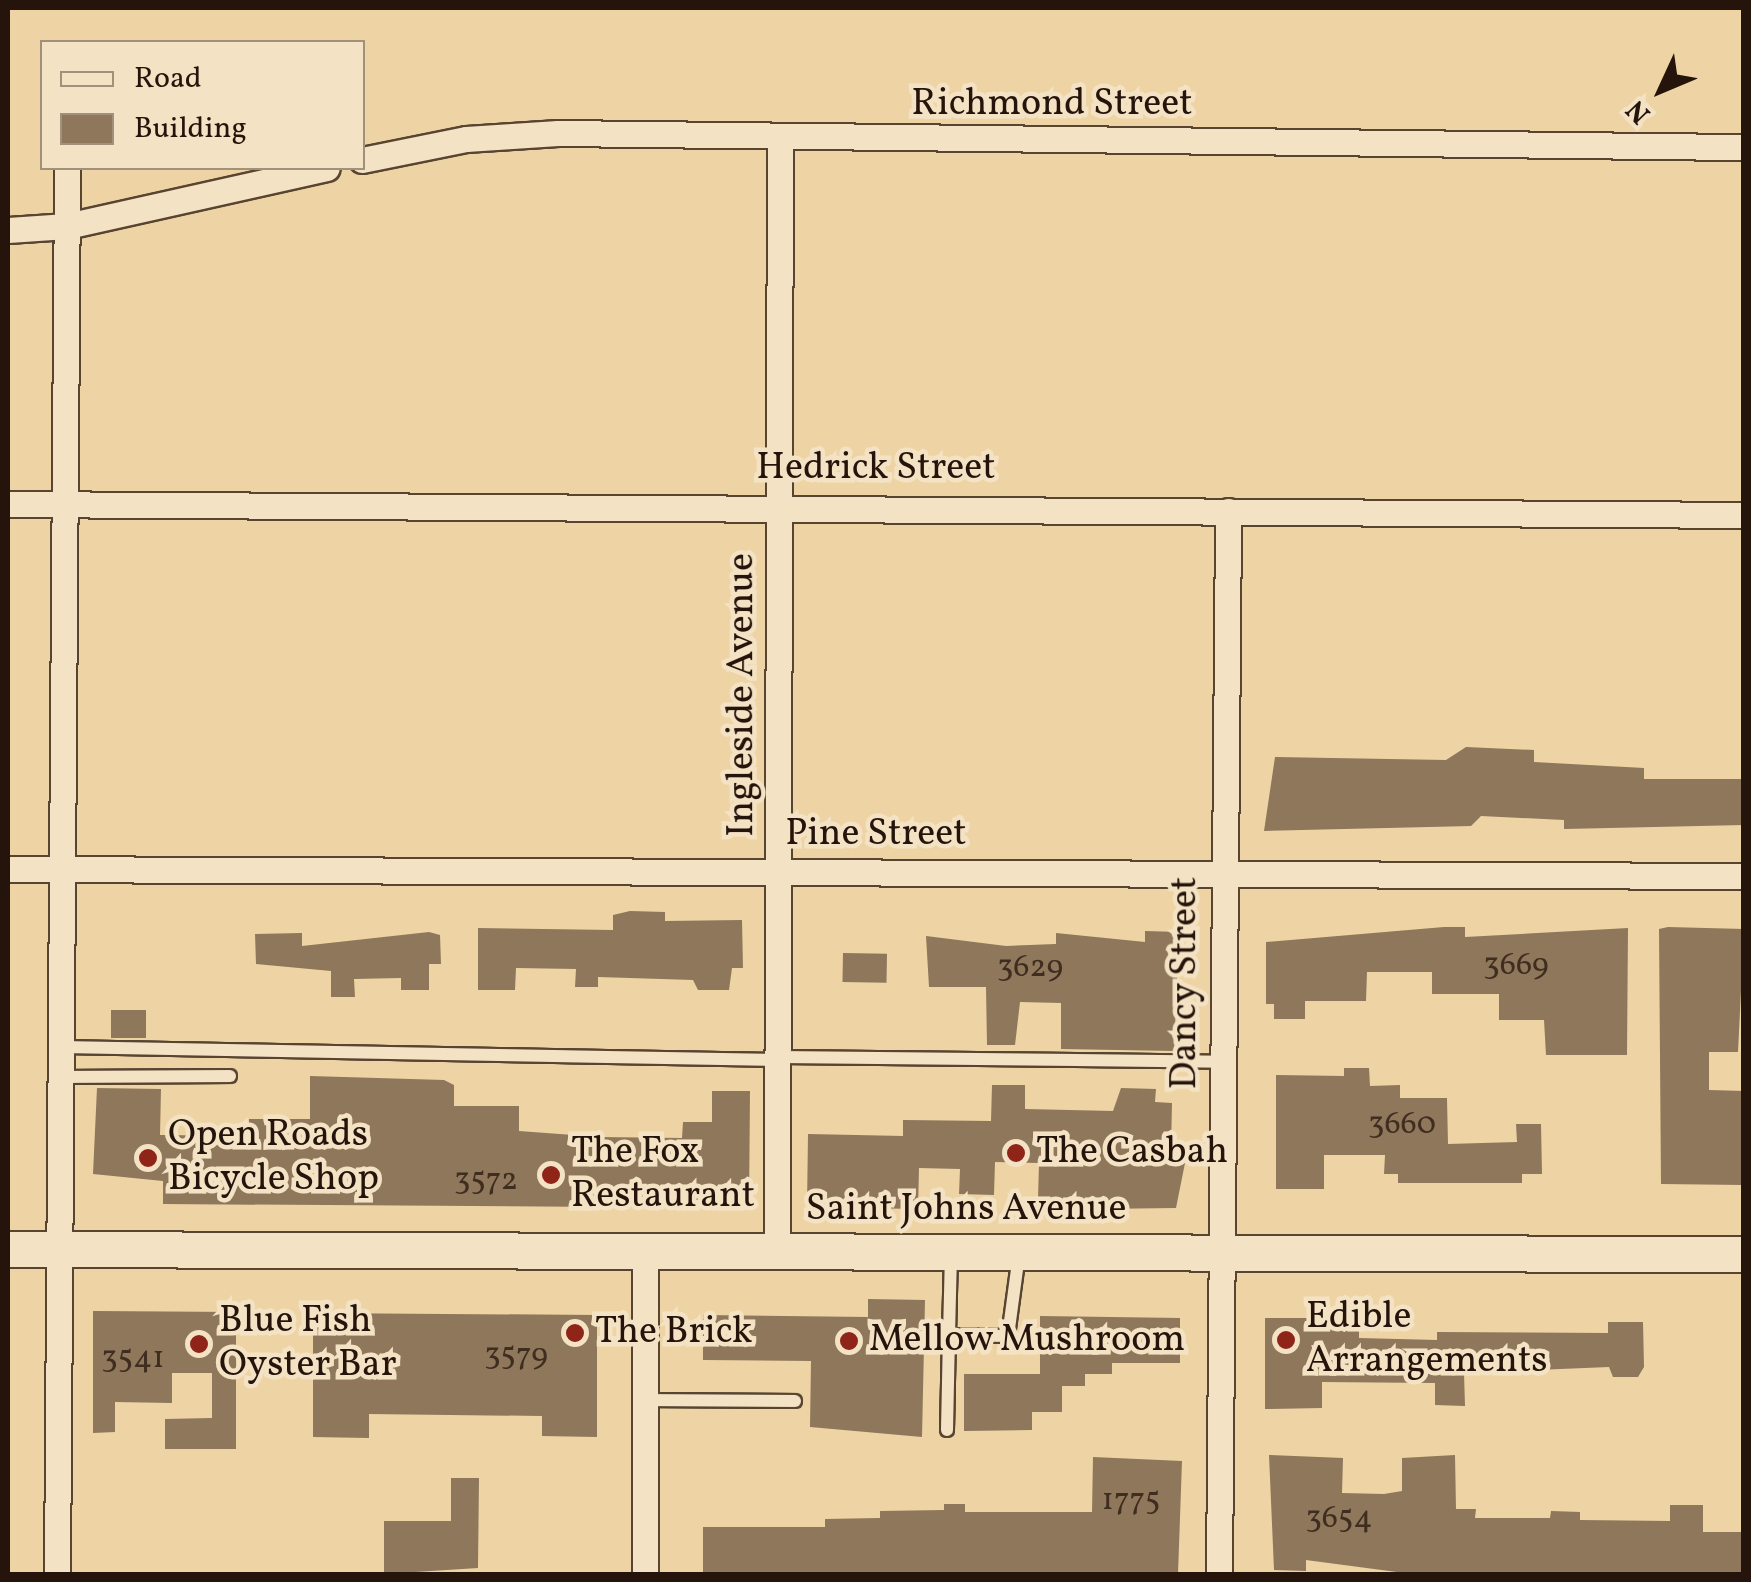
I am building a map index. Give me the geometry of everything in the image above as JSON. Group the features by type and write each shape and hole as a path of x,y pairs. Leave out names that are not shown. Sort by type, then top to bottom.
{"main road":[{"name":"Saint Johns Avenue","path":"8,1249 1744,1254"}],"street":[{"name":"Richmond Street","path":"365,159 466,139 558,132 780,140 1744,146"},
{"name":"Ingleside Avenue","path":"777,1251 780,140"},
{"path":"57,1574 68,504 67,170"},
{"path":"8,230 67,226 318,170"},
{"name":"Hedrick Street","path":"8,504 782,505 1744,515"},
{"name":"Dancy Street","path":"1219,1574 1228,511"},
{"name":"Pine Street","path":"8,869 1744,876"},
{"path":"644,1252 645,1574"}],"lane":[{"path":"62,1047 1223,1062"},
{"path":"62,1077 230,1076"},
{"path":"947,1430 951,1252"},
{"path":"949,1335 1008,1336 1020,1253"},
{"path":"644,1400 795,1400"}],"building":[{"path":"1466,747 1534,750 1534,762 1644,768 1644,779 1744,779 1744,825 1564,829 1564,820 1481,816 1471,826 1264,831 1275,757 1446,760"},
{"path":"630,911 665,912 665,921 742,920 743,968 732,968 729,990 698,990 693,980 598,977 598,987 575,987 576,969 516,968 515,990 478,990 478,928 613,930 613,915"},
{"path":"1465,927 1465,937 1628,928 1627,1055 1546,1055 1544,1020 1499,1020 1499,994 1432,994 1432,972 1367,972 1366,1001 1305,1001 1305,1019 1274,1019 1274,1004 1266,1004 1266,942"},
{"path":"1659,929 1744,929 1738,1052 1709,1052 1709,1090 1744,1091 1744,1185 1661,1184"},
{"path":"1145,931 1179,932 1174,1051 1061,1049 1061,1003 1020,1002 1015,1045 987,1045 986,987 929,987 926,936 1006,946 1056,944 1056,933 1145,942"},
{"path":"429,932 440,935 441,964 429,964 429,990 401,990 401,978 354,979 355,997 331,997 331,971 256,964 255,934 302,933 302,946"},
{"path":"843,953 887,954 886,983 842,982"},
{"path":"111,1010 146,1010 146,1038 111,1038"},
{"path":"1344,1068 1369,1068 1370,1086 1400,1085 1400,1098 1447,1098 1448,1144 1517,1142 1516,1124 1541,1124 1542,1174 1522,1174 1522,1183 1398,1183 1398,1174 1384,1174 1385,1155 1324,1155 1324,1189 1276,1189 1276,1075 1344,1076"},
{"path":"310,1076 444,1080 454,1085 454,1106 519,1106 519,1131 600,1137 682,1138 683,1122 712,1122 712,1091 750,1091 749,1208 163,1204 163,1181 93,1174 97,1088 161,1089 160,1135 249,1136 249,1119 310,1119"},
{"path":"992,1085 1025,1085 1025,1109 1113,1111 1121,1088 1156,1089 1155,1102 1172,1103 1171,1149 1187,1153 1176,1208 1096,1209 1096,1201 1038,1199 1039,1163 995,1162 994,1195 959,1194 960,1169 919,1168 918,1209 807,1207 808,1134 903,1136 903,1120 991,1121"},
{"path":"868,1299 925,1300 922,1437 810,1427 811,1361 703,1360 703,1315 868,1317"},
{"path":"93,1311 236,1312 236,1449 165,1449 165,1419 212,1418 212,1373 172,1373 172,1403 115,1402 115,1432 93,1433"},
{"path":"313,1313 597,1315 597,1437 542,1436 542,1416 369,1414 369,1438 313,1437"},
{"path":"1040,1316 1180,1318 1180,1363 1112,1363 1112,1374 1085,1374 1085,1386 1062,1386 1062,1412 1032,1412 1032,1430 964,1431 964,1374 1040,1374"},
{"path":"1265,1318 1359,1318 1359,1338 1437,1340 1437,1332 1608,1333 1608,1322 1643,1322 1644,1367 1638,1377 1613,1377 1609,1367 1464,1373 1465,1406 1435,1405 1435,1383 1322,1382 1322,1408 1265,1409"},
{"path":"1269,1455 1343,1458 1342,1493 1384,1494 1402,1491 1402,1458 1455,1455 1456,1509 1476,1509 1475,1518 1550,1518 1551,1511 1580,1512 1580,1520 1670,1521 1670,1505 1703,1505 1703,1532 1744,1532 1744,1573 1412,1574 1306,1560 1306,1571 1274,1570"},
{"path":"1093,1457 1182,1461 1178,1574 703,1574 703,1527 825,1527 825,1519 880,1518 880,1511 944,1510 944,1504 965,1504 965,1512 1092,1512"},
{"path":"451,1478 479,1478 478,1568 384,1574 384,1521 451,1521"}],"place":[{"name":"The Casbah","path":"1016,1153"},
{"name":"Open Roads Bicycle Shop","path":"148,1158"},
{"name":"The Fox Restaurant","path":"551,1175"},
{"name":"The Brick","path":"575,1333"},
{"name":"Edible Arrangements","path":"1286,1340"},
{"name":"Mellow Mushroom","path":"849,1341"},
{"name":"Blue Fish Oyster Bar","path":"199,1344"}]}
